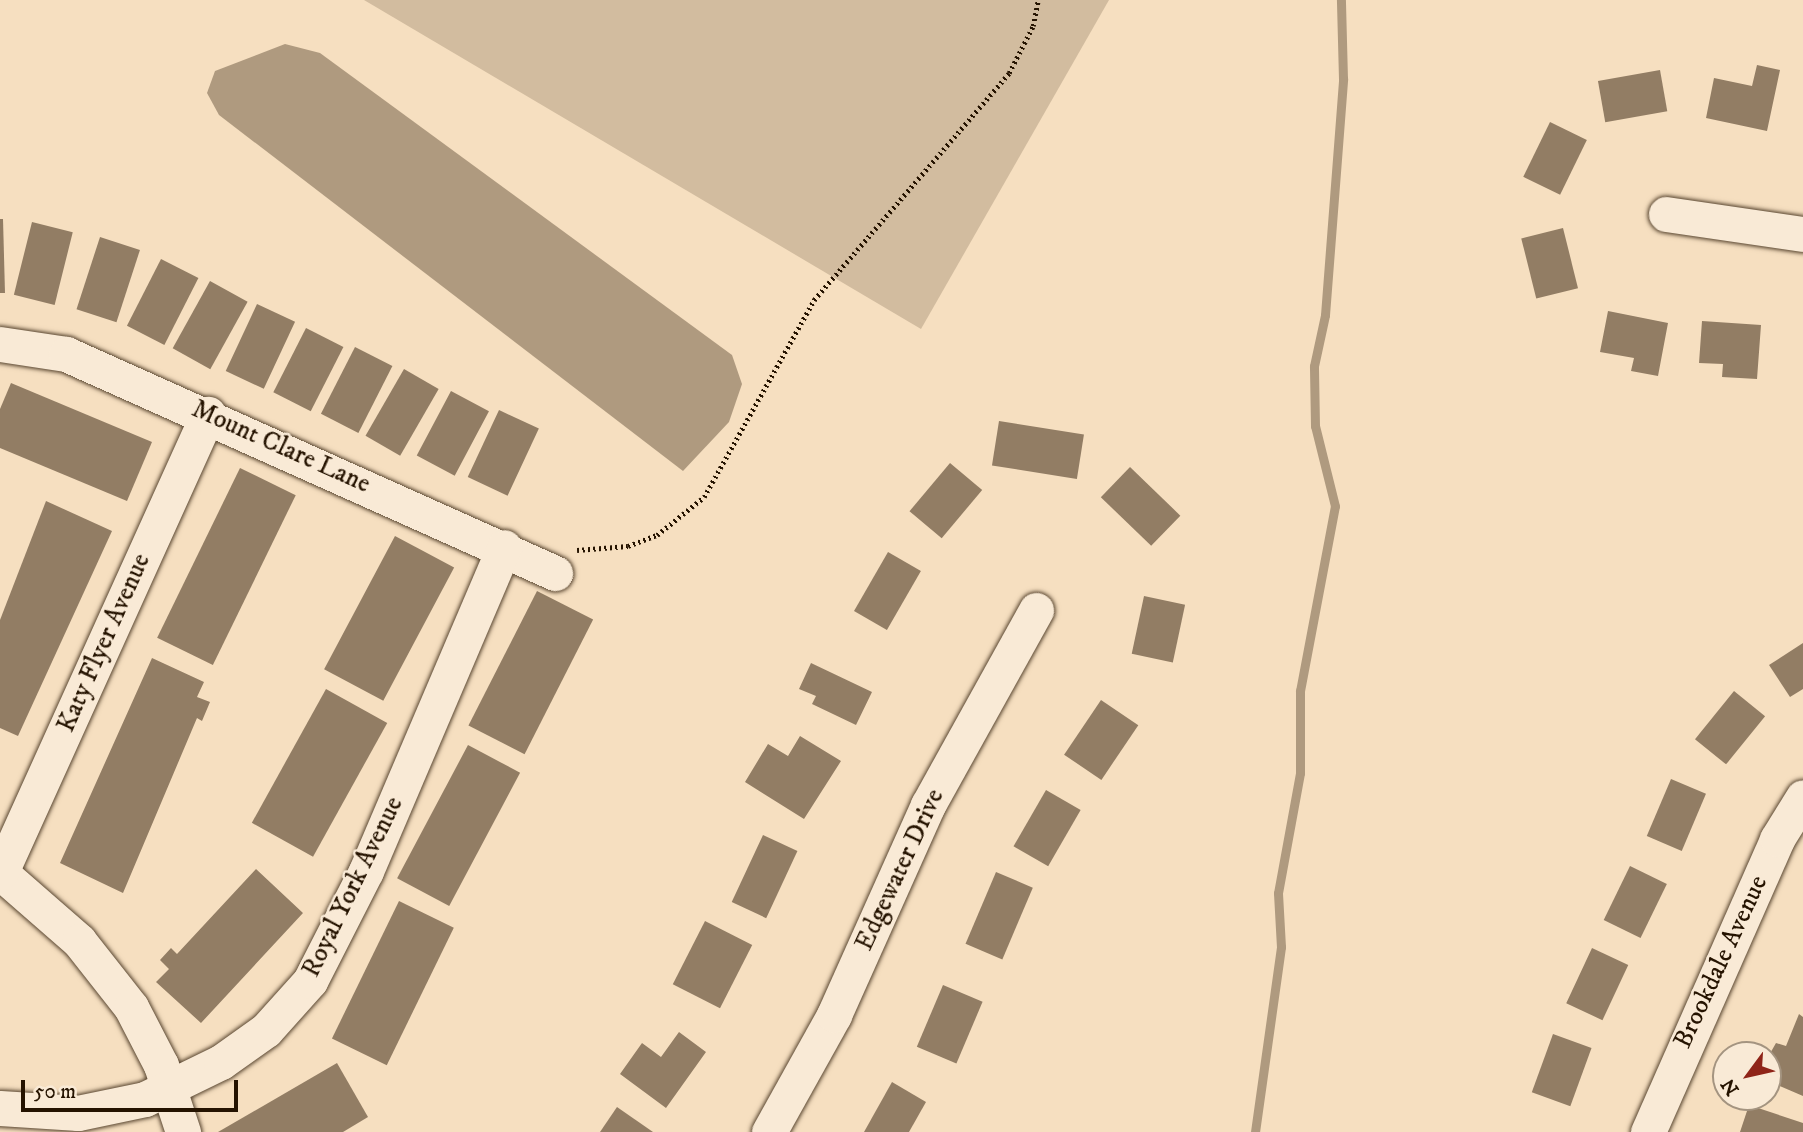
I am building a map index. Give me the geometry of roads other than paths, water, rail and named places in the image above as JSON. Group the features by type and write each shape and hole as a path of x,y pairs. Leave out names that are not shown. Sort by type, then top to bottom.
{"street":[{"path":"1666,214 1803,234"},
{"name":"Mount Clare Lane","path":"0,344 66,354 208,414 504,547 560,561"},
{"name":"Katy Flyer Avenue","path":"1,872 208,414"},
{"name":"Royal York Avenue","path":"0,1108 78,1113 170,1089 266,1030 310,981 366,871 504,547"},
{"name":"Edgewater Drive","path":"769,1132 834,1015 928,805 1036,610"},
{"name":"Brookdale Avenue","path":"1648,1132 1777,839 1803,797"},
{"path":"1,872 79,941 110,978 151,1042 170,1089 183,1132"}],"waterway":[{"path":"1255,1132 1281,947 1278,893 1300,773 1300,691 1335,506 1315,426 1314,366 1325,315 1343,79 1341,0"}]}
